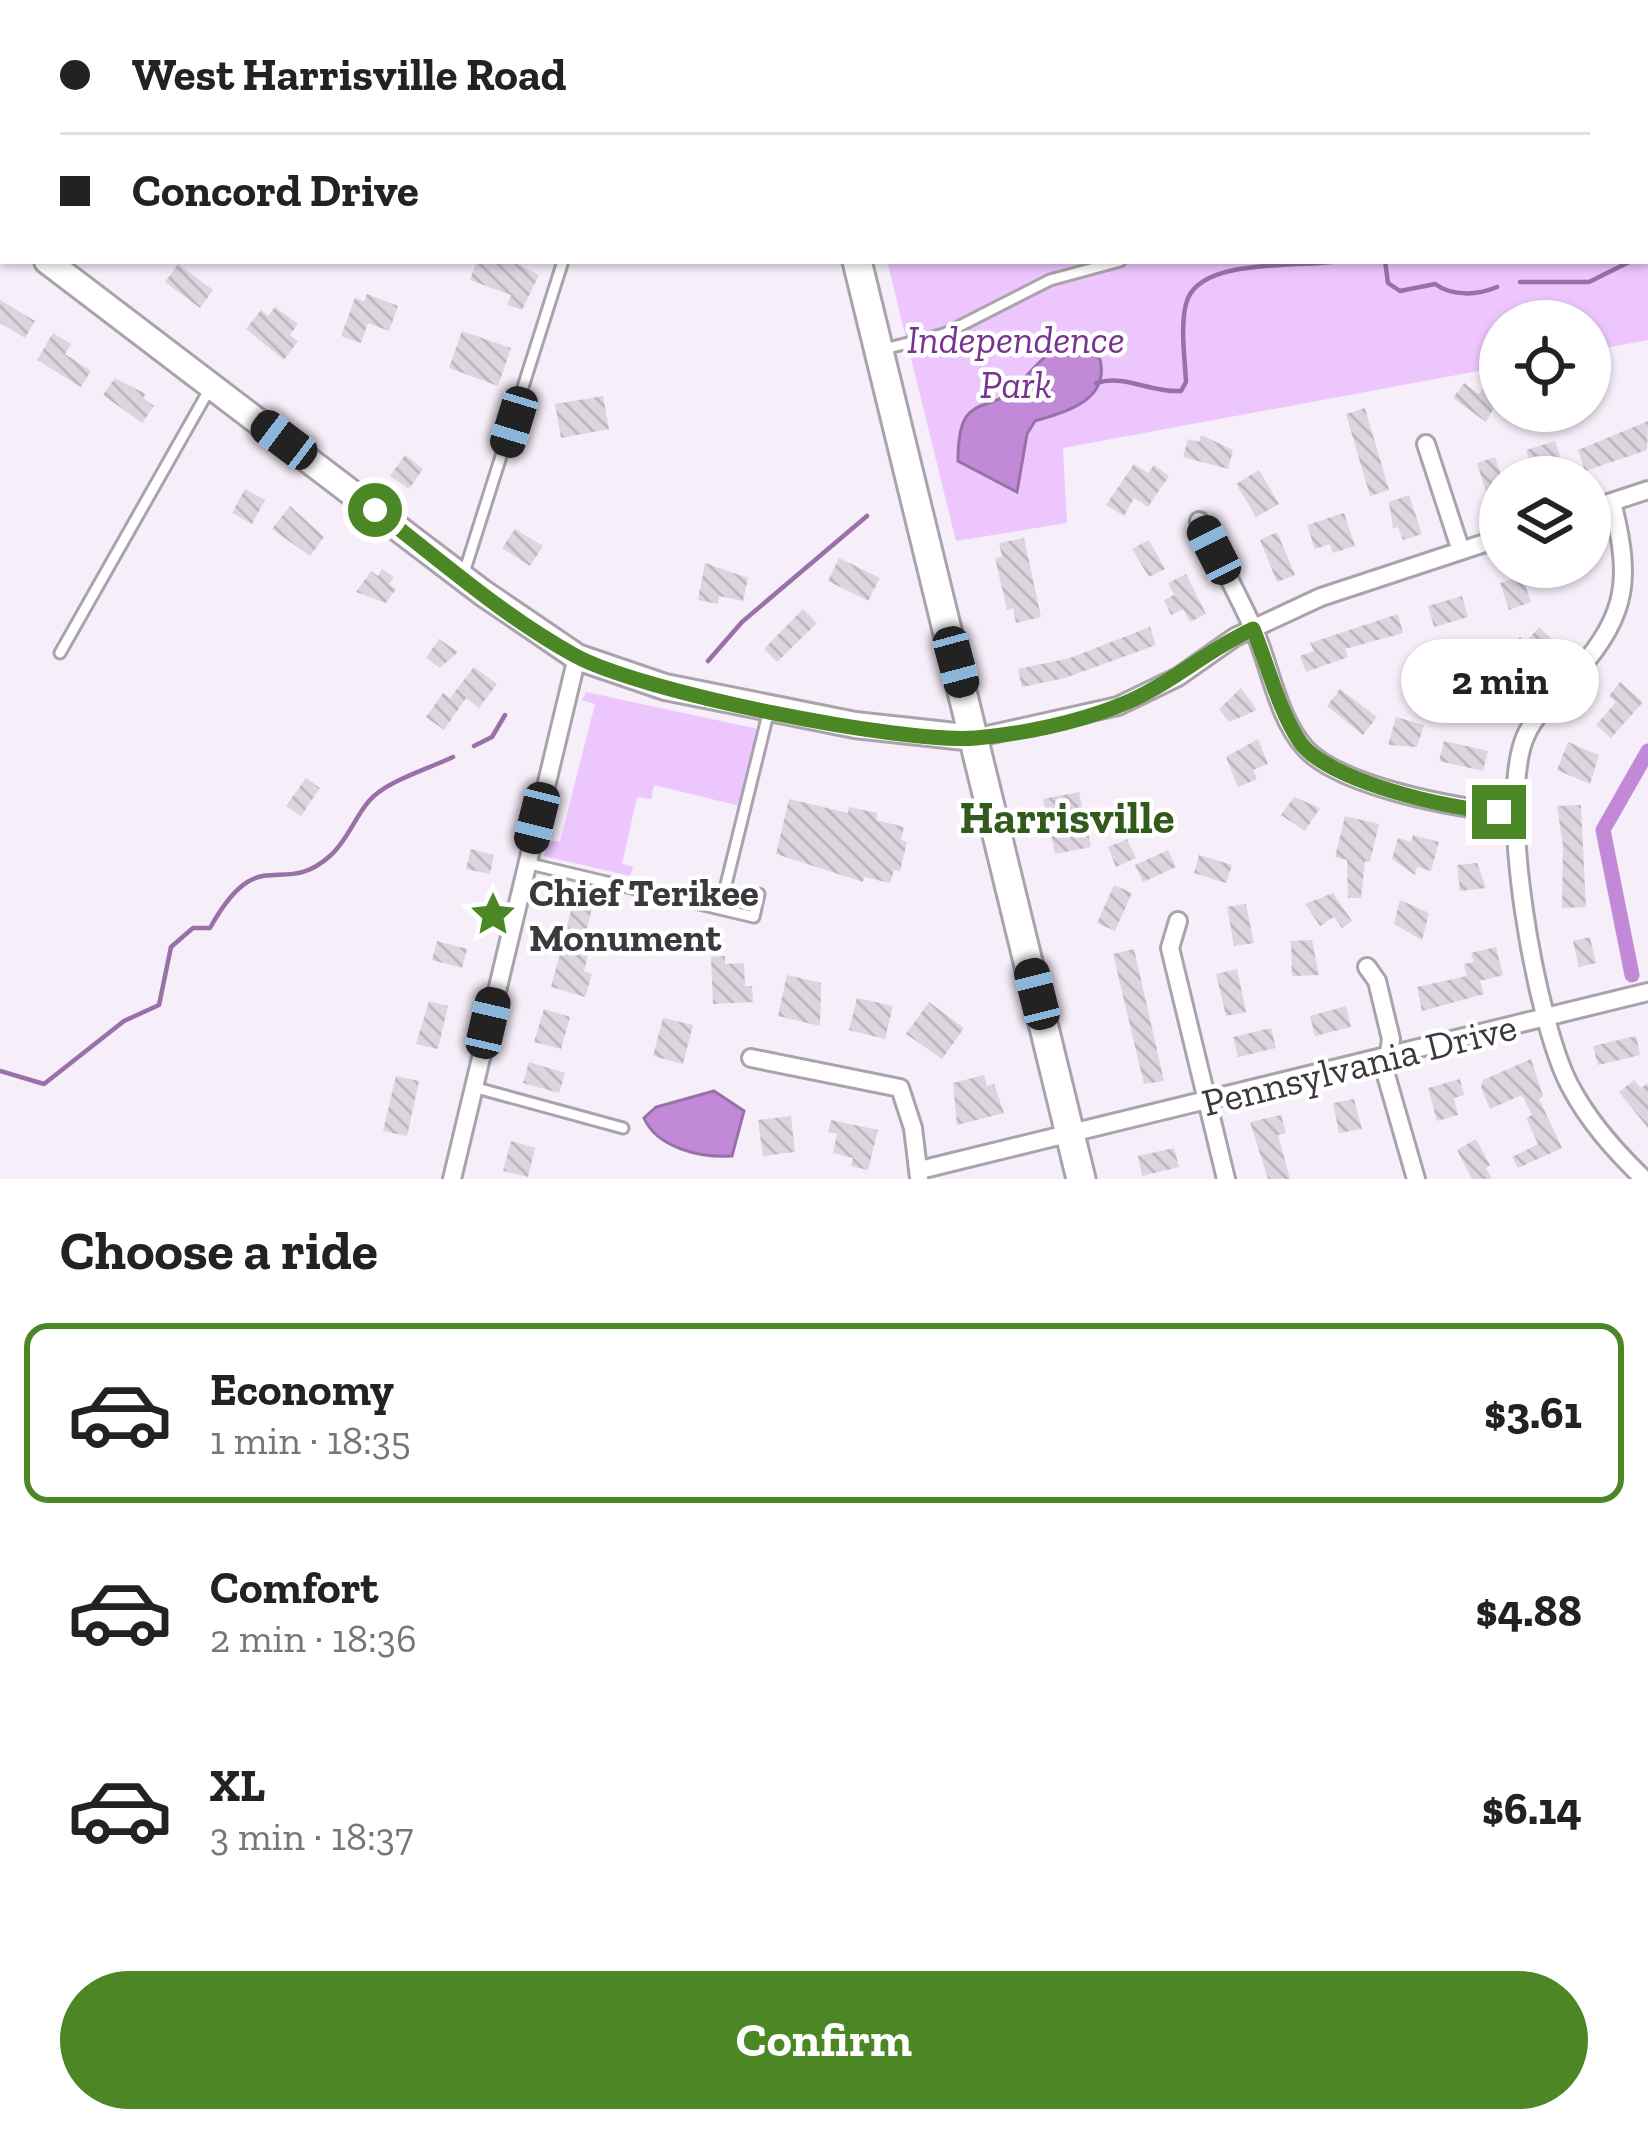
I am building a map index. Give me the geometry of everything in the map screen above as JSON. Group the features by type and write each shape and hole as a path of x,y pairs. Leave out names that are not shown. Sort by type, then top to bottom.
{"main road":[{"path":"51,264 463,577 577,657 665,688 934,737 974,738"},
{"path":"858,264 1081,1179"}],"street":[{"path":"1426,444 1461,550"},
{"path":"1641,1178 1595,1129 1567,1082 1525,914 1514,813 1515,775 1536,715 1570,681 1621,610 1626,556 1612,502 1648,490"},
{"path":"1198,520 1253,629 1287,718 1301,744 1321,764 1353,778 1482,811 1514,813"},
{"path":"974,738 1118,706 1178,677 1253,629 1321,597 1479,544"},
{"path":"452,1179 577,657"},
{"path":"1178,921 1170,948 1226,1179"},
{"path":"1367,968 1377,980 1390,1039 1386,1075 1416,1179"},
{"name":"Pennsylvania Drive","path":"919,1174 1648,992"},
{"path":"751,1058 900,1088 919,1174"}],"lane":[{"path":"463,577 562,264"},
{"path":"879,350 944,334 1051,280 1109,264"},
{"path":"60,653 212,386"},
{"path":"720,909 769,709"},
{"path":"526,862 754,917 759,895"},
{"path":"473,1088 622,1128"}],"green space":[{"name":"Independence Park","path":"888,264 1648,264 1648,340 1611,347 1611,300 1479,300 1479,371 1063,448 1067,523 956,541"},
{"path":"586,692 758,729 740,806 654,785 651,799 637,797 622,864 633,867 630,876 544,856 548,840 560,842 595,704 582,700"}],"shaded area":[{"path":"1076,343 1100,359 1098,385 1082,402 1035,421 1027,434 1017,492 958,461 959,438 968,414 1005,396 1049,353"},
{"path":"714,1091 744,1111 732,1156 707,1155 669,1144 644,1118 656,1107"}],"building":[{"path":"178,264 213,290 200,308 165,282"},
{"path":"476,264 517,264 539,275 522,310 507,305 511,295 470,280"},
{"path":"367,294 398,306 389,331 368,323 361,343 341,336 355,298 364,301"},
{"path":"0,300 35,321 25,338 0,323"},
{"path":"275,307 298,324 290,335 298,341 284,360 246,329 261,310 268,316"},
{"path":"462,331 511,348 498,386 449,368"},
{"path":"53,333 71,344 65,354 91,371 81,387 37,360"},
{"path":"115,378 146,394 143,398 154,406 142,423 103,395"},
{"path":"1464,383 1479,394 1479,417 1453,398"},
{"path":"603,396 609,429 561,438 555,404"},
{"path":"1365,408 1389,490 1370,496 1346,414"},
{"path":"1648,421 1647,450 1611,462 1611,456 1580,456 1578,450"},
{"path":"1201,435 1233,450 1228,469 1183,457 1188,439 1199,442"},
{"path":"1555,441 1560,456 1528,456 1526,450"},
{"path":"405,455 423,469 409,489 390,476"},
{"path":"1134,464 1148,473 1154,465 1169,476 1148,507 1134,498 1124,516 1106,505"},
{"path":"1259,470 1279,504 1256,517 1236,484"},
{"path":"245,489 265,500 252,524 232,513"},
{"path":"1409,495 1422,534 1403,540 1398,527 1393,528 1389,502"},
{"path":"290,506 324,537 310,556 272,529"},
{"path":"1344,513 1355,546 1333,553 1330,544 1315,549 1307,525"},
{"path":"515,529 543,546 530,566 502,548"},
{"path":"1277,532 1295,575 1277,582 1260,540"},
{"path":"1024,538 1041,617 1016,623 1013,608 1007,610 995,558 1002,557 999,543"},
{"path":"1149,540 1165,569 1149,577 1132,549"},
{"path":"839,558 880,578 868,601 828,581"},
{"path":"705,563 748,578 743,601 719,596 718,604 698,600"},
{"path":"382,569 394,577 389,584 396,589 386,603 356,592 371,571 378,576"},
{"path":"1186,574 1206,614 1190,622 1183,609 1171,615 1164,600 1174,595 1168,583"},
{"path":"1502,588 1526,588 1531,602 1509,610"},
{"path":"1462,596 1468,617 1434,627 1428,606"},
{"path":"803,609 817,623 777,662 764,649"},
{"path":"1398,614 1403,633 1345,649 1348,657 1306,672 1300,656 1314,651 1310,643"},
{"path":"1150,627 1156,645 1065,678 1022,687 1018,669 1070,658"},
{"path":"1539,627 1555,642 1524,676 1508,661 1517,651 1512,646 1520,637 1526,642"},
{"path":"439,639 458,652 440,668 426,658"},
{"path":"474,667 497,684 479,708 466,698 444,730 426,717 443,693 450,698"},
{"path":"1486,673 1505,684 1499,693 1507,697 1498,714 1471,699"},
{"path":"1620,682 1643,702 1611,738 1596,725 1616,702 1609,696"},
{"path":"1241,688 1257,710 1229,722 1219,709"},
{"path":"1340,689 1377,717 1363,735 1327,706"},
{"path":"1396,717 1424,725 1417,747 1388,745"},
{"path":"1258,739 1268,764 1253,770 1257,779 1238,787 1226,757"},
{"path":"1444,741 1488,751 1483,771 1439,761"},
{"path":"1568,742 1599,755 1590,784 1557,770"},
{"path":"306,778 320,788 301,816 286,806"},
{"path":"1079,792 1091,847 1055,854 1043,799"},
{"path":"1294,797 1320,808 1305,831 1281,815"},
{"path":"789,799 848,813 849,807 877,813 876,820 904,827 901,840 907,842 900,871 894,870 890,883 864,877 863,882 776,854"},
{"path":"1581,805 1586,907 1562,908 1563,845 1557,806"},
{"path":"1345,816 1379,824 1370,862 1365,861 1361,898 1348,898 1347,860 1335,857"},
{"path":"1413,835 1439,842 1431,871 1417,867 1415,875 1392,859 1398,838 1411,842"},
{"path":"1127,839 1136,858 1116,867 1108,847"},
{"path":"471,849 494,855 490,874 466,869"},
{"path":"1168,850 1176,867 1143,882 1135,865"},
{"path":"1199,855 1232,865 1226,883 1194,873"},
{"path":"1477,863 1486,888 1460,891 1457,865"},
{"path":"1114,885 1132,893 1115,931 1097,923"},
{"path":"1333,893 1352,921 1342,928 1334,917 1320,926 1305,904"},
{"path":"1400,900 1429,913 1422,940 1394,924"},
{"path":"573,903 592,908 584,941 591,943 584,971 592,974 585,997 551,987"},
{"path":"1246,904 1254,943 1234,946 1227,907"},
{"path":"1590,937 1596,963 1579,967 1573,941"},
{"path":"1312,940 1319,975 1292,976 1291,941"},
{"path":"437,941 467,949 462,968 432,960"},
{"path":"1496,947 1503,975 1480,981 1484,994 1422,1011 1417,987 1467,976 1464,964 1474,962 1471,953"},
{"path":"1134,949 1164,1081 1144,1084 1113,954"},
{"path":"725,956 725,964 744,963 745,986 752,986 753,1002 713,1004 711,957"},
{"path":"1237,969 1246,1012 1226,1016 1216,974"},
{"path":"787,975 821,983 820,1026 778,1016"},
{"path":"857,998 893,1006 885,1039 849,1030"},
{"path":"429,1001 448,1006 438,1049 416,1044"},
{"path":"929,1002 964,1028 942,1059 906,1034"},
{"path":"1346,1006 1351,1027 1315,1036 1310,1016"},
{"path":"544,1009 570,1017 561,1049 534,1042"},
{"path":"663,1018 693,1025 683,1064 653,1056"},
{"path":"1271,1028 1276,1048 1238,1057 1233,1037"},
{"path":"1636,1036 1640,1055 1598,1065 1593,1046"},
{"path":"1531,1059 1543,1096 1539,1099 1562,1148 1518,1168 1512,1157 1538,1144 1526,1118 1532,1115 1522,1095 1490,1109 1481,1088 1483,1080"},
{"path":"529,1062 565,1073 559,1093 523,1083"},
{"path":"984,1075 987,1086 994,1084 1004,1113 957,1125 953,1083"},
{"path":"396,1076 419,1081 407,1136 383,1131"},
{"path":"1460,1079 1464,1095 1454,1098 1458,1115 1437,1121 1428,1088"},
{"path":"1634,1080 1641,1088 1648,1083 1648,1128 1619,1092"},
{"path":"1354,1099 1362,1129 1339,1133 1333,1103"},
{"path":"1281,1115 1286,1133 1278,1135 1290,1179 1268,1179 1250,1122"},
{"path":"791,1116 795,1152 763,1156 758,1120"},
{"path":"831,1120 878,1130 868,1170 851,1166 853,1158 833,1153 837,1134 828,1132"},
{"path":"1476,1139 1492,1179 1472,1179 1457,1150"},
{"path":"511,1141 535,1148 528,1177 503,1171"},
{"path":"1174,1148 1179,1167 1142,1176 1138,1156"}],"waterway":[{"path":"1096,383 1118,381 1181,391 1186,382 1185,307 1198,285 1234,270 1296,264"},
{"path":"1385,264 1388,283 1400,291 1435,284 1466,293 1497,287"},
{"path":"1520,282 1589,282 1625,264"},
{"path":"708,661 742,622 867,516"},
{"path":"474,746 492,737 505,715"},
{"path":"1632,975 1603,830 1648,751"},
{"path":"0,1071 44,1084 124,1021 159,1005 171,947 193,928 210,928 243,885 257,877 313,868 337,849 376,794 453,757"}],"place":[{"name":"Chief Terikee Monument","path":"493,914"}],"district":[{"name":"Harrisville","path":"1067,817"}],"route":[{"path":"375,510 566,650 615,674 769,709 934,737 974,738 1118,706 1178,677 1253,629 1287,718 1301,744 1321,764 1353,778 1499,812"}]}
